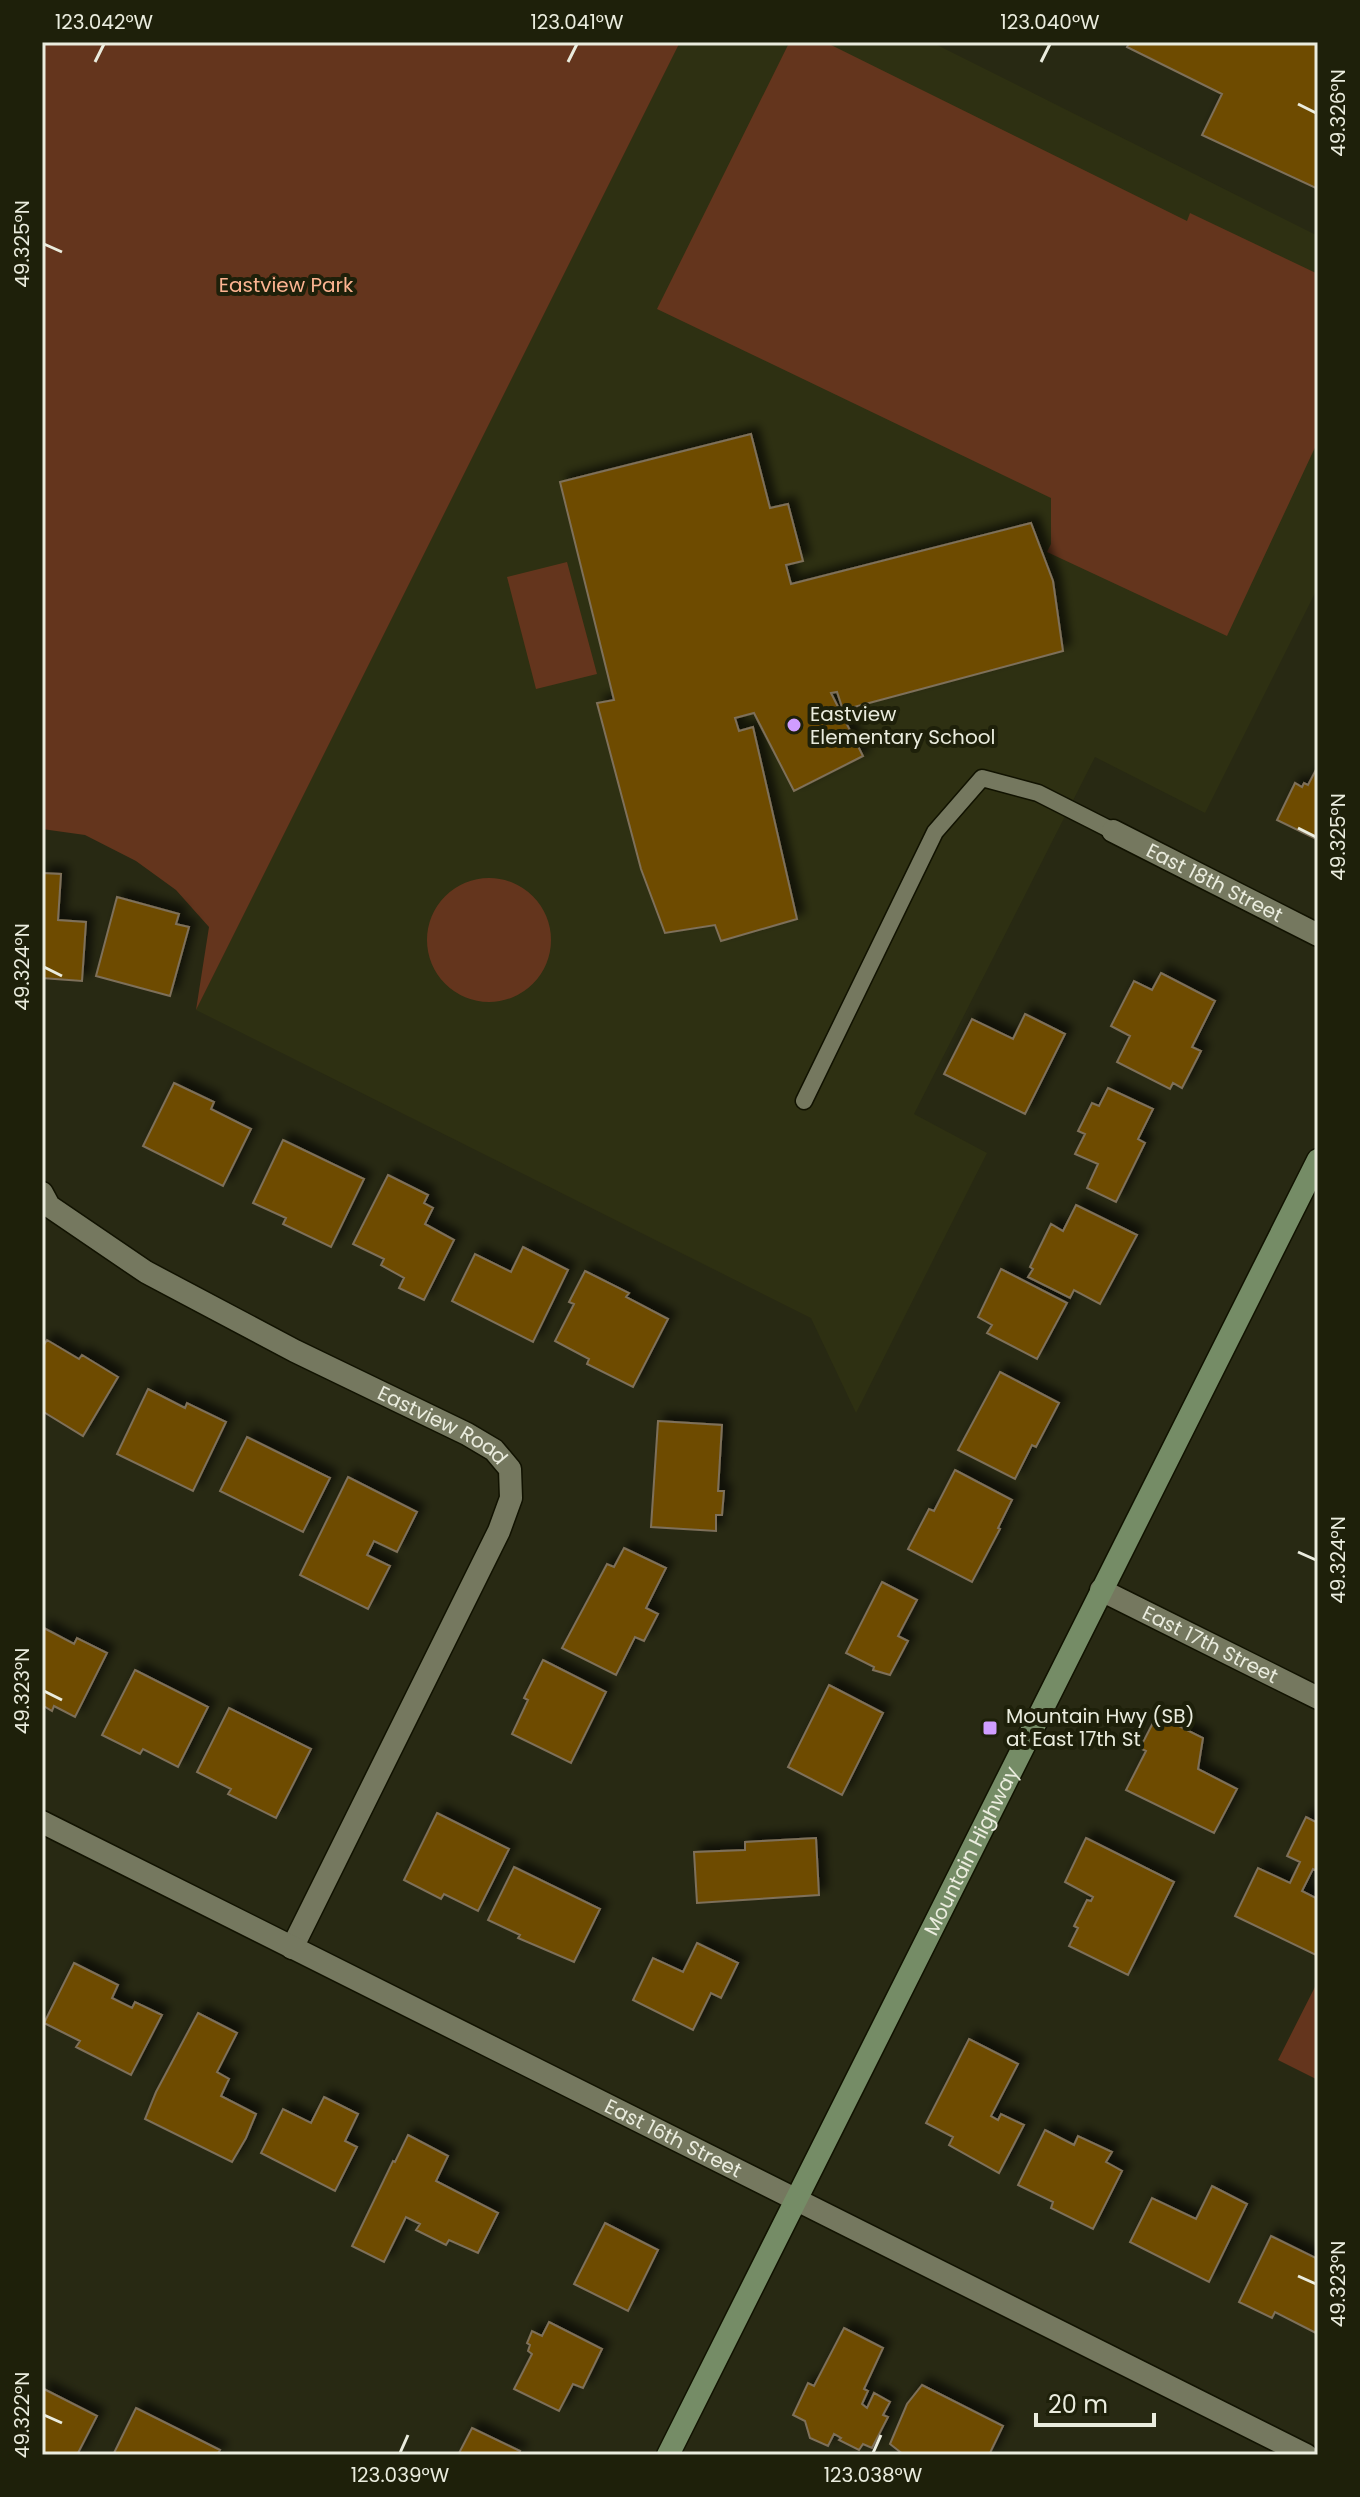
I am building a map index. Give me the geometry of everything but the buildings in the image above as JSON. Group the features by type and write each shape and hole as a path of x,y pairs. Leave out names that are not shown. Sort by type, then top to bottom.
{"main road":[{"name":"Mountain Highway","path":"668,2455 1318,1160"}],"street":[{"name":"East 18th Street","path":"1113,831 1318,935"},
{"name":"Eastview Road","path":"42,1193 49,1206 146,1272 295,1351 467,1434 494,1450 510,1469 511,1498 499,1531 292,1948"},
{"name":"East 17th Street","path":"1101,1590 1318,1698"},
{"name":"East 16th Street","path":"42,1822 1306,2455"}],"lane":[{"path":"804,1101 935,832 982,778 1038,793 1113,831"}],"shaded area":[{"name":"Eastview Elementary School","path":"680,42 931,42 1318,236 1318,587 1205,813 1095,757 914,1114 987,1153 856,1413 811,1318 196,1010"}],"green space":[{"name":"Eastview Park","path":"42,42 680,42 196,1010 209,927 176,890 136,861 85,835 42,829"},
{"path":"794,42 825,42 1187,221 1190,213 1318,274 1318,441 1227,636 1047,552 1051,544 1051,498 657,309 788,45"},
{"path":"567,562 597,674 536,689 507,577"},
{"path":"489,878 513,883 533,896 546,916 551,940 546,964 533,984 513,997 489,1002 465,997 445,984 432,964 427,940 432,916 445,896 465,883"},
{"path":"1318,1981 1318,2080 1278,2060"}],"place":[{"name":"Eastview Elementary School","path":"794,725"},
{"name":"Mountain Hwy (SB) at East 17th St","path":"990,1728"}]}
